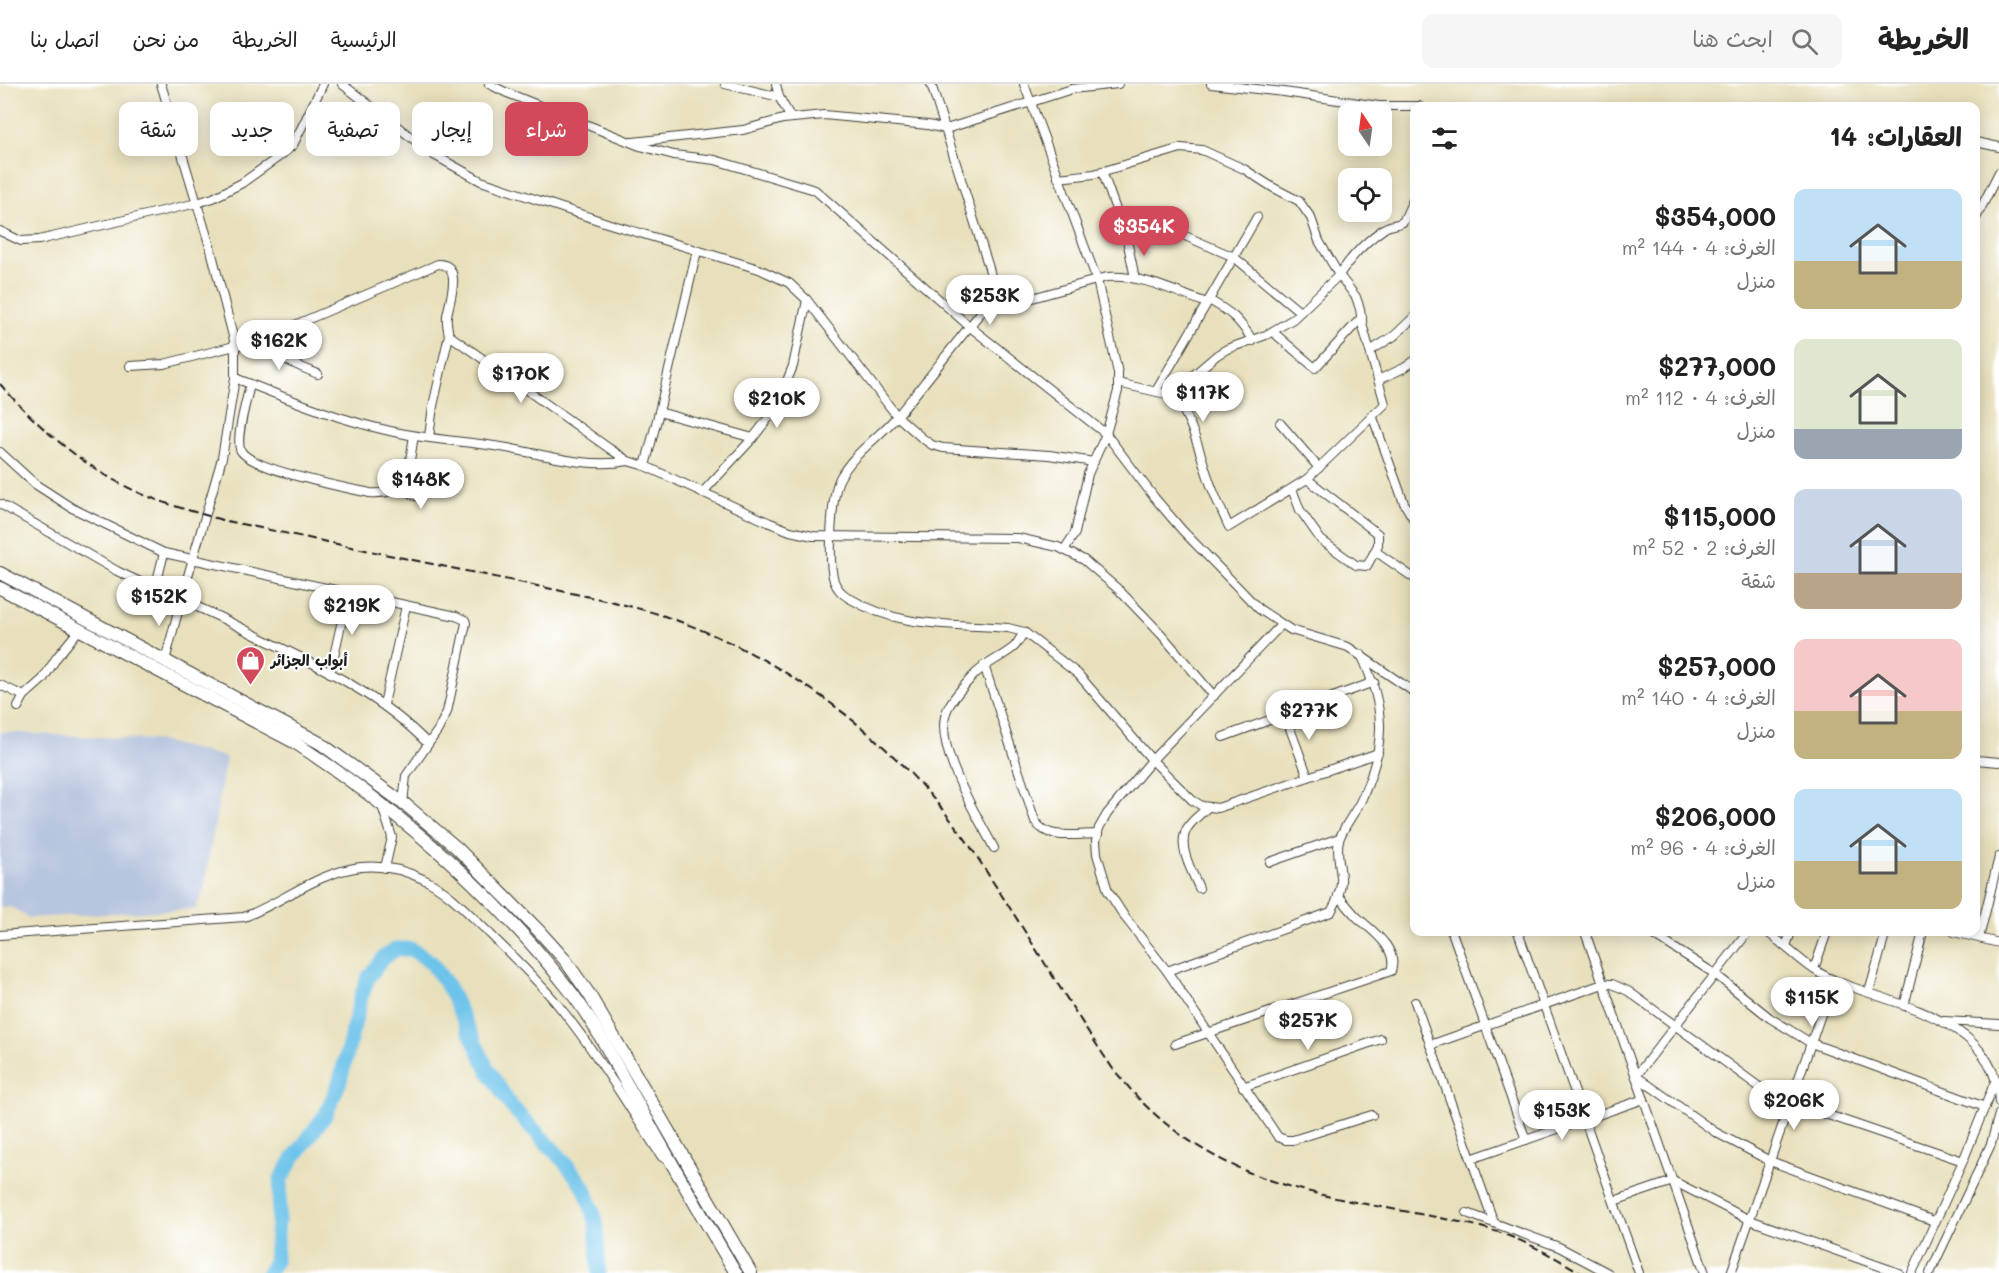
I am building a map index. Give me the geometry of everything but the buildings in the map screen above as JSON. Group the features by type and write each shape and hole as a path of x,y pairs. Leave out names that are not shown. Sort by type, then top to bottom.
{"highway":[{"path":"0,573 320,743 403,803 457,848 539,931 565,960 589,994 751,1273"},
{"path":"0,588 294,742 336,769 403,820 455,866 521,933 568,988 599,1036 736,1273"}],"street":[{"path":"161,84 197,203 235,344 235,378 222,458 191,559 165,661"},
{"path":"0,231 21,241 39,240 213,198 242,183 293,145 323,84"},
{"path":"342,84 434,155 481,181 697,250 789,283 807,300 897,416 932,445 943,448 1049,455 1094,462"},
{"path":"489,84 630,142 674,155 724,162 815,190 969,326 1106,434 1182,530 1259,609 1291,630 1348,646 1410,689"},
{"path":"725,84 779,97"},
{"path":"776,84 779,97 791,118"},
{"path":"931,84 989,268 994,297 897,416 850,463 840,478 835,494 832,537 832,563 838,590 848,598 906,621 999,627 1024,632 1078,674 1152,760 1192,800 1207,808 1218,808 1378,753"},
{"path":"1024,84 1097,280 1118,373 1118,392 1106,434 1082,494 1075,533 1064,550"},
{"path":"630,142 743,130 791,118 824,115 928,125 946,129 1031,102 1071,86 1119,84"},
{"path":"1211,84 1379,106 1410,106"},
{"path":"1980,143 1999,147"},
{"path":"1058,178 1102,171 1181,148 1202,150 1244,169 1299,201 1311,218 1319,241 1339,275 1356,297 1385,404 1307,479 1229,527 1181,404 1170,395 1118,383"},
{"path":"1102,171 1127,240 1135,278"},
{"path":"1980,210 1999,172"},
{"path":"1170,395 1217,355 1273,332 1300,312 1339,275 1348,260 1368,241 1387,226 1403,222 1410,207"},
{"path":"1156,392 1257,217"},
{"path":"1127,240 1162,226 1234,257 1300,312"},
{"path":"645,466 697,250"},
{"path":"130,366 164,364 235,344 262,339 438,264 443,264 452,274 453,287 447,322 449,335 433,406 429,437"},
{"path":"994,297 1002,304 1011,304 1121,275 1208,301 1239,320 1253,341"},
{"path":"702,493 753,438 776,408 793,366 807,300"},
{"path":"1273,332 1315,368 1362,317"},
{"path":"1370,351 1394,336 1410,321"},
{"path":"449,335 576,427 628,461 645,466 790,531 832,537 1018,538 1042,542 1064,550 1084,560 1119,590 1162,635 1214,696"},
{"path":"262,339 270,350 290,363 318,374"},
{"path":"1378,380 1410,364"},
{"path":"235,378 326,414 390,432 472,442 584,462 614,464 628,461"},
{"path":"250,384 239,438 240,449 248,459 277,470 370,493 392,492 405,480 414,436"},
{"path":"659,412 753,438"},
{"path":"1372,415 1400,494 1410,514"},
{"path":"1280,423 1319,468"},
{"path":"0,452 35,484 72,508 164,553 456,616 465,620 444,721 406,776 403,803"},
{"path":"405,480 408,491 412,495 421,496 427,489 429,474"},
{"path":"1292,489 1300,510 1321,540 1356,565 1363,567 1370,563 1378,545 1378,534 1307,479"},
{"path":"0,504 117,571 155,589 164,553"},
{"path":"1375,551 1410,575"},
{"path":"330,673 348,594"},
{"path":"181,600 292,652 384,704 428,744"},
{"path":"384,704 406,606"},
{"path":"1281,625 1152,760 1107,814 1098,834 1097,854 1108,891 1124,916 1167,971 1278,1137 1293,1140 1372,1115"},
{"path":"18,707 24,696 43,679 79,630"},
{"path":"994,848 954,773 945,736 944,720 948,708 984,665 1016,646 1024,632"},
{"path":"1167,971 1331,912 1341,880 1338,854 1340,838 1364,794 1378,753 1380,739 1380,714 1374,682 1361,654"},
{"path":"984,665 1039,828 1054,834 1098,834"},
{"path":"1223,737 1374,682"},
{"path":"0,686 24,696"},
{"path":"1285,714 1308,777"},
{"path":"1980,760 1999,762"},
{"path":"380,803 392,837 385,868"},
{"path":"1199,888 1188,860 1184,843 1185,833 1207,808"},
{"path":"1270,862 1340,838"},
{"path":"1980,934 1999,856"},
{"path":"0,935 244,917 266,908 329,874 362,867 385,868 425,880 474,918 561,1008 590,1047 703,1218"},
{"path":"1175,1044 1391,971 1393,966 1388,946 1352,912 1338,895"},
{"path":"1453,936 1526,1140"},
{"path":"1519,936 1639,1273"},
{"path":"1586,936 1705,1273"},
{"path":"1655,936 1715,974 1770,1018 1811,1043 1984,1107"},
{"path":"1636,1076 1745,936"},
{"path":"1772,936 1833,980 1943,1021 1964,1036 1988,1062 1996,1079 1999,1102"},
{"path":"1786,946 1790,936"},
{"path":"1815,969 1826,936"},
{"path":"1869,992 1885,936"},
{"path":"1904,1006 1922,936"},
{"path":"1971,936 1999,943"},
{"path":"1731,1273 1833,980"},
{"path":"1431,1045 1604,984 1612,984 1628,991 1758,1086 1790,1102 1963,1161"},
{"path":"1415,1002 1494,1223"},
{"path":"1943,1021 1999,1024"},
{"path":"1243,1087 1381,1039"},
{"path":"1636,1076 1715,1132 1770,1161 1934,1221"},
{"path":"1912,1273 1963,1161 1996,1079"},
{"path":"1471,1159 1644,1099"},
{"path":"1929,1273 1991,1144 1999,1114"},
{"path":"1614,1202 1673,1181 1750,1220 1899,1273"},
{"path":"1467,1213 1559,1247 1608,1273"}],"shaded area":[{"path":"0,732 156,740 226,757 203,894 195,909 29,918 11,907 0,908"}],"waterway":[{"path":"268,1273 275,1262 281,1179 326,1114 340,1081 368,978 383,958 396,949 411,949 431,962 447,985 488,1070 511,1106 563,1160 585,1188 596,1221 599,1273"}],"railway":[{"path":"0,384 42,427 89,465 123,485 160,501 222,520 614,602 667,617 752,654 830,702 866,731 931,796 969,845 1113,1069 1143,1103 1170,1127 1201,1148 1250,1173 1319,1194 1491,1230 1531,1245 1581,1273"}],"place":[{"name":"أبواب الجزائر","path":"250,686"}]}
